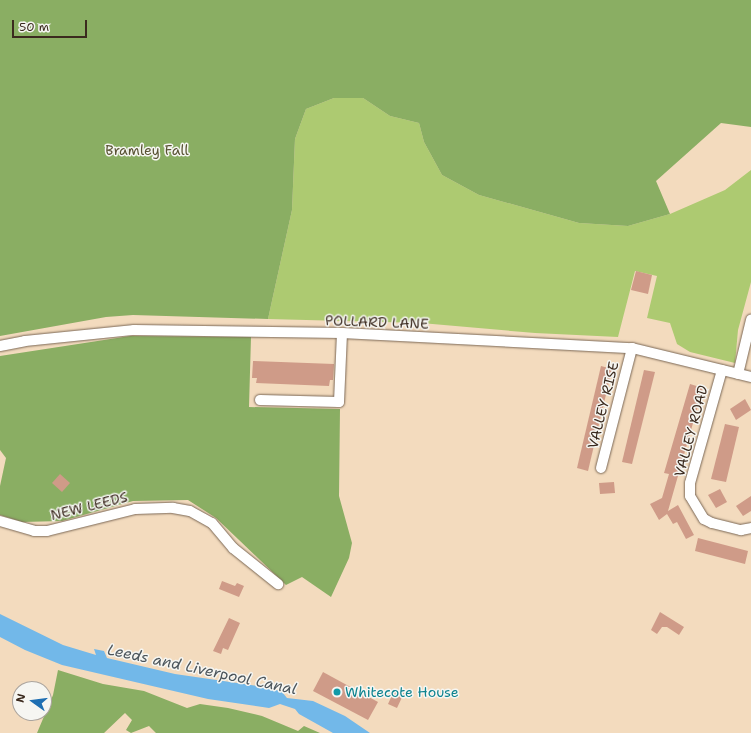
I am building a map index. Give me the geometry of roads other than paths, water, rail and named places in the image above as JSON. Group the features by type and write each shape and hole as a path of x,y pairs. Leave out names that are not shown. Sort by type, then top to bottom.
{"street":[{"path":"738,374 751,320"},
{"name":"POLLARD LANE","path":"0,346 25,341 134,330 342,333 632,348 751,377"},
{"path":"260,400 339,402 342,333"},
{"name":"VALLEY RISE","path":"601,468 632,348"},
{"name":"VALLEY ROAD","path":"722,370 690,483 690,496 704,519 712,524 741,530 751,528"},
{"name":"NEW LEEDS","path":"0,521 34,531 47,531 135,509 173,508 190,511 212,523 233,548 278,584"}],"water":[{"path":"0,614 63,645 96,655 94,649 104,651 107,658 175,674 272,688 282,692 287,698 313,701 345,716 370,733 333,733 299,714 295,709 280,704 269,708 208,699 62,665 25,650 0,637"}],"place":[{"name":"Whitecote House","path":"337,692"}],"park label":[{"name":"Bramley Fall","path":"147,150"}],"water label":[{"name":"Leeds and Liverpool Canal","path":"202,670"}]}
